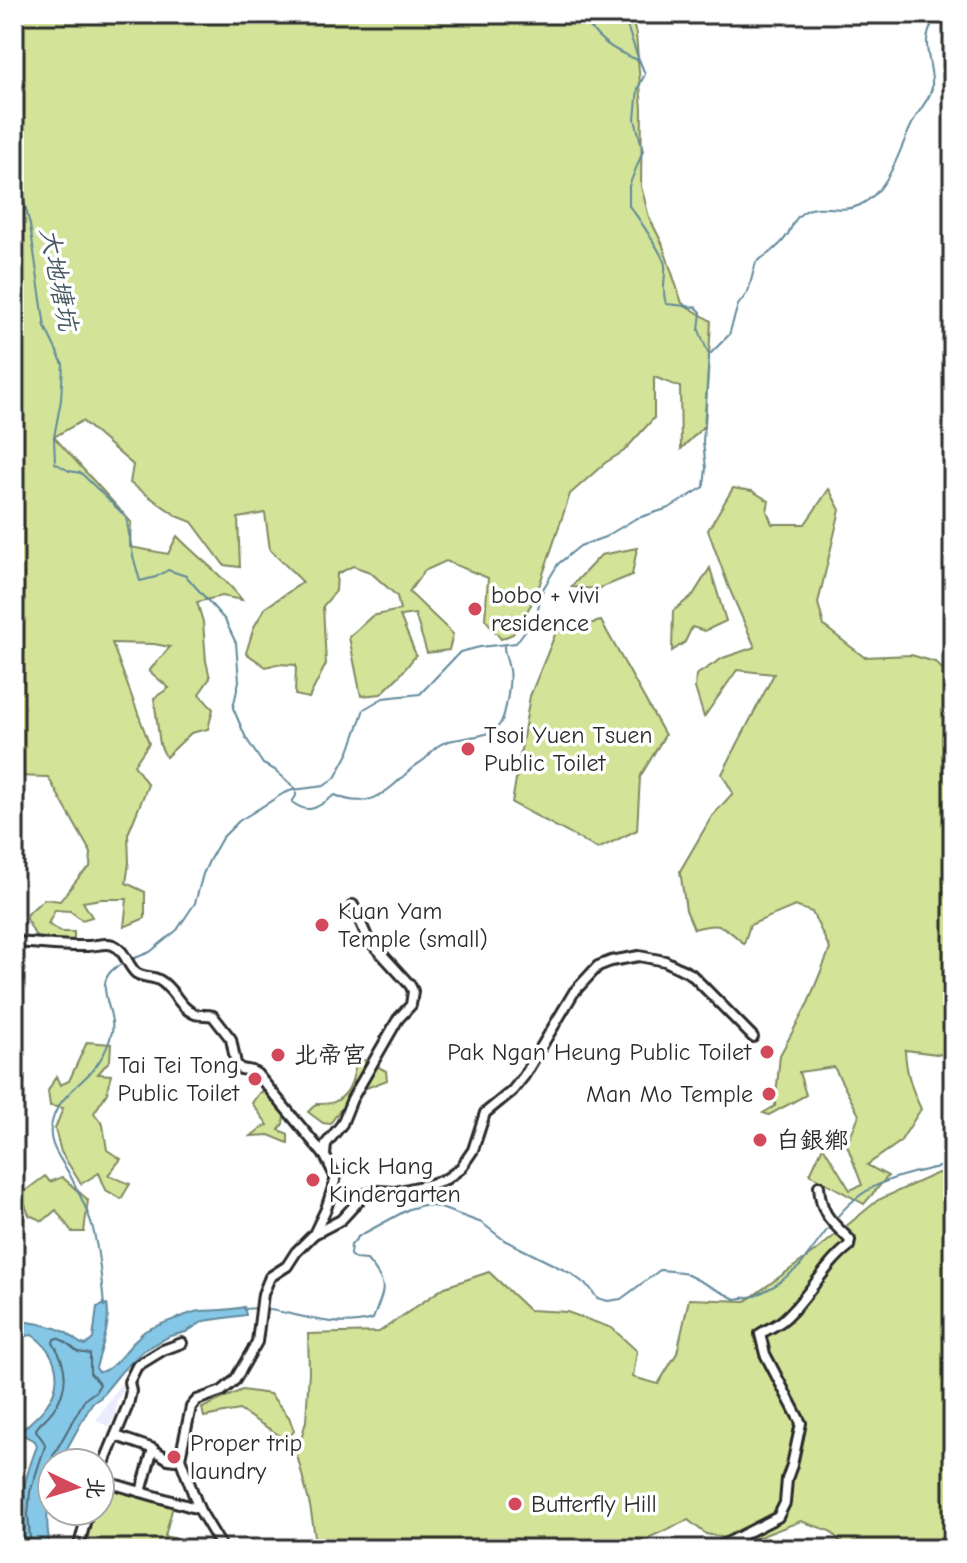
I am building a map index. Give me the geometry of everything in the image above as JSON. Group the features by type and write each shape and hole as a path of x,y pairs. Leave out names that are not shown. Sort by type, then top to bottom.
{"street":[{"path":"325,1156 329,1138 342,1124 357,1088 398,1019 411,1005 413,991 368,939 353,905"},
{"path":"14,942 58,946 108,944 120,950 140,976 156,978 168,986 185,1008 196,1014 213,1016 231,1039 236,1064 257,1074 325,1156 336,1179 314,1234"},
{"path":"223,1549 199,1509 180,1458 191,1407 197,1400 222,1391 235,1380 257,1342 263,1294 270,1277 287,1266 305,1242 341,1220 365,1194 395,1192 431,1184 446,1179 460,1169 473,1150 485,1113 512,1091 524,1076 574,992 598,966 639,956 665,961 691,974 753,1037"},
{"path":"310,1138 329,1138"},
{"path":"715,1549 778,1517 785,1503 787,1479 801,1423 765,1354 760,1334 781,1322 849,1246 850,1240 825,1214 819,1186"},
{"path":"326,1209 341,1220"},
{"path":"111,1447 128,1405 131,1391 126,1379 137,1366 163,1350 182,1343"},
{"path":"116,1436 153,1449 168,1459 180,1458"},
{"path":"141,1492 153,1449"},
{"path":"116,1485 199,1509"},
{"path":"78,1549 84,1527"}],"shaded area":[{"path":"120,1384 124,1388 109,1427 96,1420"}],"green space":[{"path":"14,14 630,14 636,34 642,109 641,186 649,217 662,243 682,303 711,321 705,425 681,449 680,387 654,377 654,418 624,451 605,463 570,494 535,598 513,634 501,639 485,619 488,578 446,561 424,571 409,592 453,634 449,650 427,653 415,614 400,616 416,655 381,694 361,696 349,637 372,616 400,610 397,596 370,572 353,566 337,574 336,591 323,606 326,664 309,698 295,695 296,665 266,667 246,653 254,627 265,608 303,582 270,550 265,513 238,518 240,567 224,565 192,522 177,516 130,483 133,465 82,421 54,437 131,522 130,547 168,554 177,536 242,600 222,596 197,602 203,622 210,678 199,694 213,709 208,729 191,733 166,757 160,745 154,698 169,688 149,671 170,647 112,643 149,743 134,765 148,785 128,834 126,883 145,892 145,918 124,927 127,899 83,902 92,917 82,920 70,911 55,910 48,924 62,932 74,932 74,941 36,937 25,916 44,899 60,901 90,867 91,853 48,777 14,776"},
{"path":"733,488 752,491 769,501 767,511 772,524 805,524 829,489 840,510 818,603 824,626 864,657 911,655 935,662 953,679 953,1056 905,1050 910,1081 921,1109 900,1142 867,1165 888,1176 864,1204 810,1174 823,1146 850,1190 862,1185 847,1145 859,1115 834,1067 799,1072 806,1095 769,1115 763,1113 775,1106 780,1055 808,1003 830,949 812,912 795,906 750,925 744,944 716,925 694,929 686,910 680,871 712,816 733,793 722,774 774,674 737,670 704,717 695,688 696,675 723,658 755,647 708,530"},
{"path":"637,548 632,575 598,589 571,587 601,555"},
{"path":"710,568 726,621 705,631 692,627 685,642 672,651 673,611 693,595"},
{"path":"601,621 665,735 640,777 637,830 598,849 512,803 530,696 556,632"},
{"path":"87,1042 111,1044 110,1060 98,1074 111,1075 107,1093 94,1113 103,1125 107,1150 121,1159 108,1175 130,1184 121,1199 106,1190 99,1173 81,1184 61,1152 55,1129 63,1108 50,1106 48,1091 56,1076 60,1085 69,1081"},
{"path":"365,1060 386,1071 387,1080 353,1093 345,1102 355,1108 339,1111 330,1124 323,1123 308,1112 316,1104 332,1103 341,1098 351,1084 356,1061"},
{"path":"265,1091 284,1115 279,1130 288,1134 288,1143 269,1135 251,1136 268,1125 252,1103 259,1093"},
{"path":"953,1172 953,1549 848,1549 830,1531 801,1521 746,1542 706,1534 688,1520 650,1537 641,1549 317,1549 297,1455 306,1421 308,1334 379,1332 445,1287 489,1272 529,1310 567,1312 612,1328 637,1351 633,1377 658,1384 677,1353 689,1299 746,1301 817,1250 878,1200 938,1173"},
{"path":"45,1176 50,1182 62,1177 88,1200 84,1232 72,1232 56,1210 43,1221 29,1215 21,1194"},
{"path":"242,1390 270,1394 289,1417 294,1431 287,1440 239,1410 204,1417 202,1408"},
{"path":"116,1491 173,1506 165,1536 201,1546 202,1549 85,1549 90,1527 116,1527"}],"water":[{"path":"107,1304 108,1312 96,1368 99,1372 111,1367 145,1331 163,1323 199,1311 244,1307 246,1315 204,1321 143,1351 92,1403 68,1447 37,1447 35,1441 19,1433 37,1417 52,1396 56,1368 47,1350 32,1335 14,1338 14,1320 59,1329 86,1345 93,1339 97,1307"},
{"path":"36,1449 36,1527 48,1527 51,1549 24,1549 22,1496"}],"waterway":[{"path":"582,14 605,43 638,60"},
{"path":"623,14 645,74 638,88 635,119 643,151 629,186 629,206 664,261 666,304 696,307 701,312 699,330 708,353"},
{"path":"130,960 150,952 177,930 195,903 210,859 222,838 239,821 284,793 324,786 335,778 349,752 364,709 383,698 420,694 460,652 516,643 536,616 543,589 558,564 580,546 605,537 635,519 669,508 704,487 706,468 703,442 709,355 729,335 738,305 748,292 756,262 781,243 799,216 815,208 853,208 880,189 931,90 927,40 935,14"},
{"name":"大地塘坑","path":"14,170 30,225 45,327 63,364 61,400 54,437 55,463 69,471 81,473 126,517 140,581 168,570 186,576 225,620 236,643 239,681 233,708 246,738 263,764 275,770 296,789 292,802 310,809 335,795 358,801 377,797 438,746 494,730 502,720 509,690 504,646"},
{"path":"104,1306 91,1222 74,1182 56,1151 51,1130 54,1115 62,1102 106,1050 112,1023 105,986 107,977 124,963"},
{"path":"834,1221 846,1207 873,1187 902,1176 953,1164"},
{"path":"264,1309 331,1322 373,1319 382,1294 382,1282 367,1260 355,1259 350,1255 351,1245 359,1236 409,1209 423,1205 438,1207 482,1223 504,1240 572,1274 597,1298 608,1301 621,1299 660,1270 682,1272 735,1299 755,1296 776,1285 800,1266 830,1226"},
{"path":"244,1309 258,1308"}],"place":[{"name":"bobo + vivi residence","path":"475,609"},
{"name":"Tsoi Yuen Tsuen Public Toilet","path":"468,749"},
{"name":"Kuan Yam Temple (small)","path":"322,925"},
{"name":"Pak Ngan Heung Public Toilet","path":"767,1052"},
{"name":"北帝宮","path":"278,1055"},
{"name":"Tai Tei Tong Public Toilet","path":"255,1079"},
{"name":"Man Mo Temple","path":"769,1094"},
{"name":"白銀鄉","path":"760,1140"},
{"name":"Lick Hang Kindergarten","path":"313,1180"},
{"name":"Proper trip laundry","path":"174,1457"},
{"name":"Butterfly Hill","path":"515,1504"}]}
